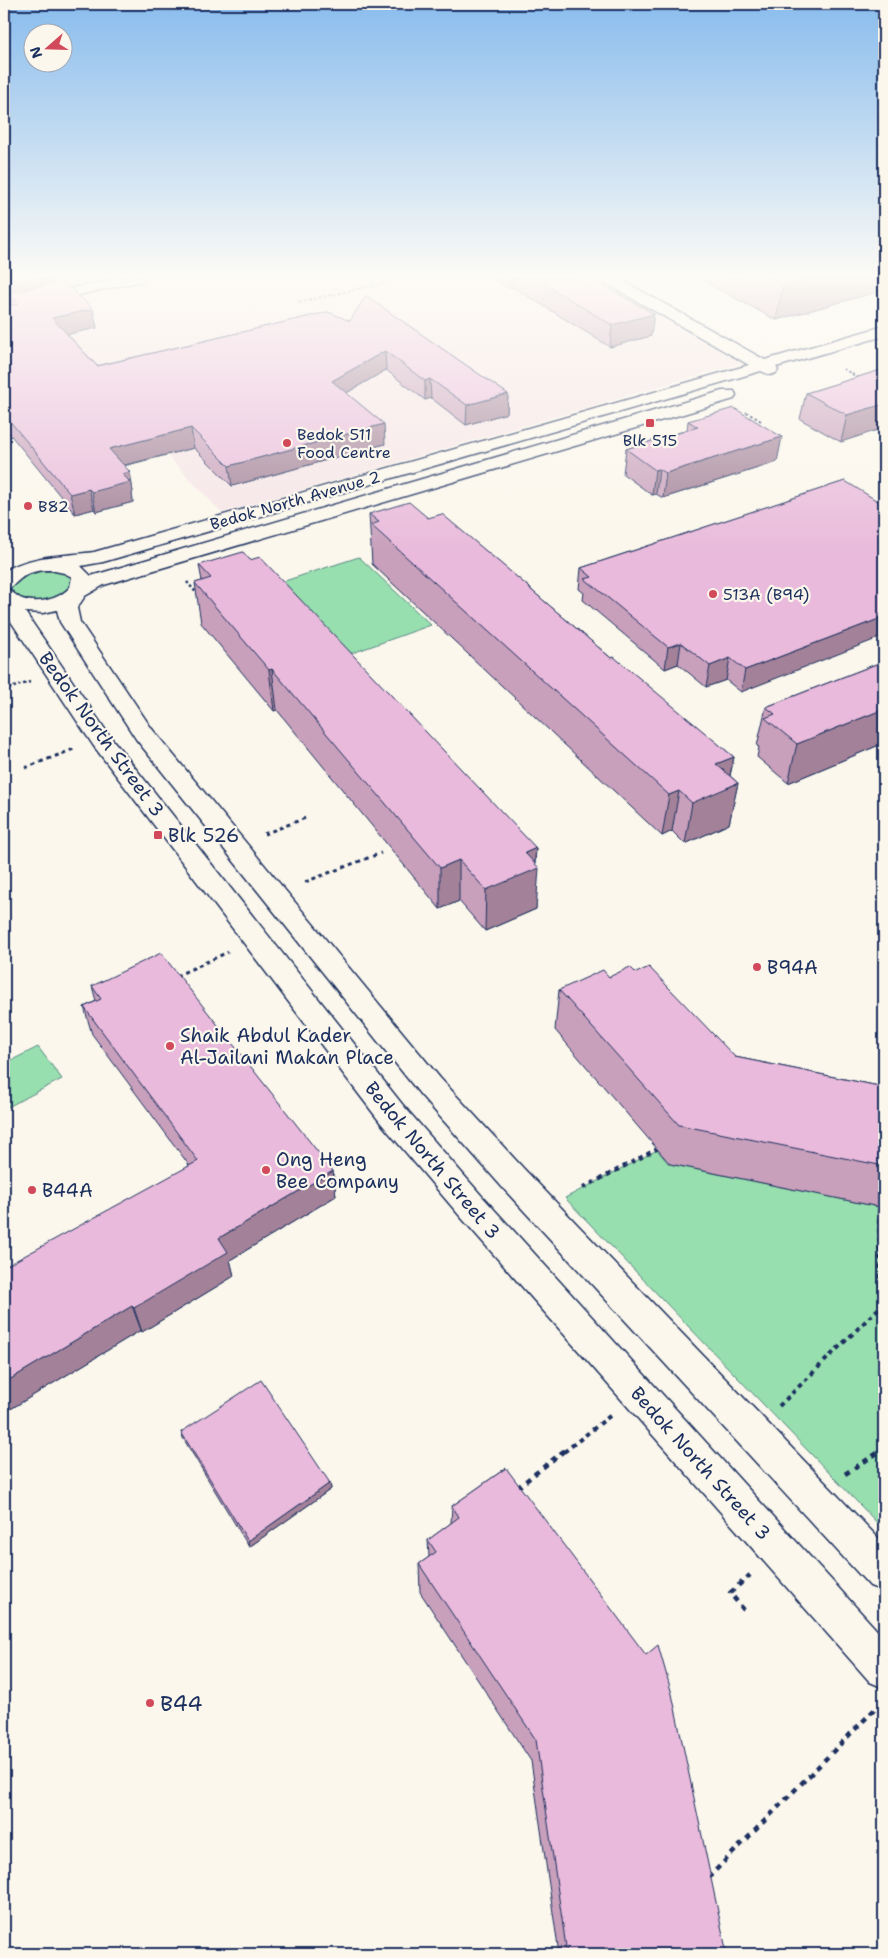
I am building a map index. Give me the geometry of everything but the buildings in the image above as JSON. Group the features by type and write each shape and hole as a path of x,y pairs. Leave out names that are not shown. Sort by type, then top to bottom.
{"street":[{"path":"755,369 764,375"},
{"name":"Bedok North Avenue 2","path":"49,564 96,558 779,369"},
{"name":"Bedok North Avenue 2","path":"764,375 784,378"},
{"name":"Bedok North Avenue 2","path":"4,596 18,605 42,607 62,602 97,580 739,392"},
{"path":"4,560 19,564 67,566 78,573 82,584 78,591"},
{"path":"4,584 10,576 20,570 49,564"},
{"name":"Bedok North Street 3","path":"78,591 67,608 70,622 137,725 412,1063 513,1178 884,1572"},
{"name":"Bedok North Street 3","path":"4,596 101,740 391,1113 470,1205 884,1668"}],"path":[{"path":"850,373 862,380"},
{"path":"756,418 760,421"},
{"path":"196,593 200,598"},
{"path":"4,690 16,686"},
{"path":"26,768 59,755"},
{"path":"261,835 308,817"},
{"path":"308,881 381,853"},
{"path":"176,976 223,954"},
{"path":"583,1188 657,1149"},
{"path":"772,1413 881,1306 879,1207"},
{"path":"511,1493 619,1408"},
{"path":"843,1475 884,1449"},
{"path":"744,1610 730,1593 758,1568"},
{"path":"703,1884 879,1706"}],"shaded area":[{"path":"76,369 719,369 222,513 113,398"}],"green space":[{"path":"359,557 431,625 330,661 263,588"},
{"path":"44,564 82,579 52,605 7,599 4,595 5,582"},
{"path":"38,1047 62,1079 4,1109 4,1064"},
{"path":"657,1150 669,1164 884,1208 884,1530 565,1198"}],"place":[{"name":"Blk 515","path":"650,423"},
{"name":"Bedok 511 Food Centre","path":"287,443"},
{"name":"B82","path":"28,506"},
{"name":"513A (B94)","path":"713,594"},
{"name":"Blk 526","path":"158,835"},
{"name":"B94A","path":"757,967"},
{"name":"Shaik Abdul Kader Al-Jailani Makan Place","path":"170,1046"},
{"name":"Ong Heng Bee Company","path":"266,1170"},
{"name":"B44A","path":"32,1190"},
{"name":"B44","path":"150,1703"}]}
